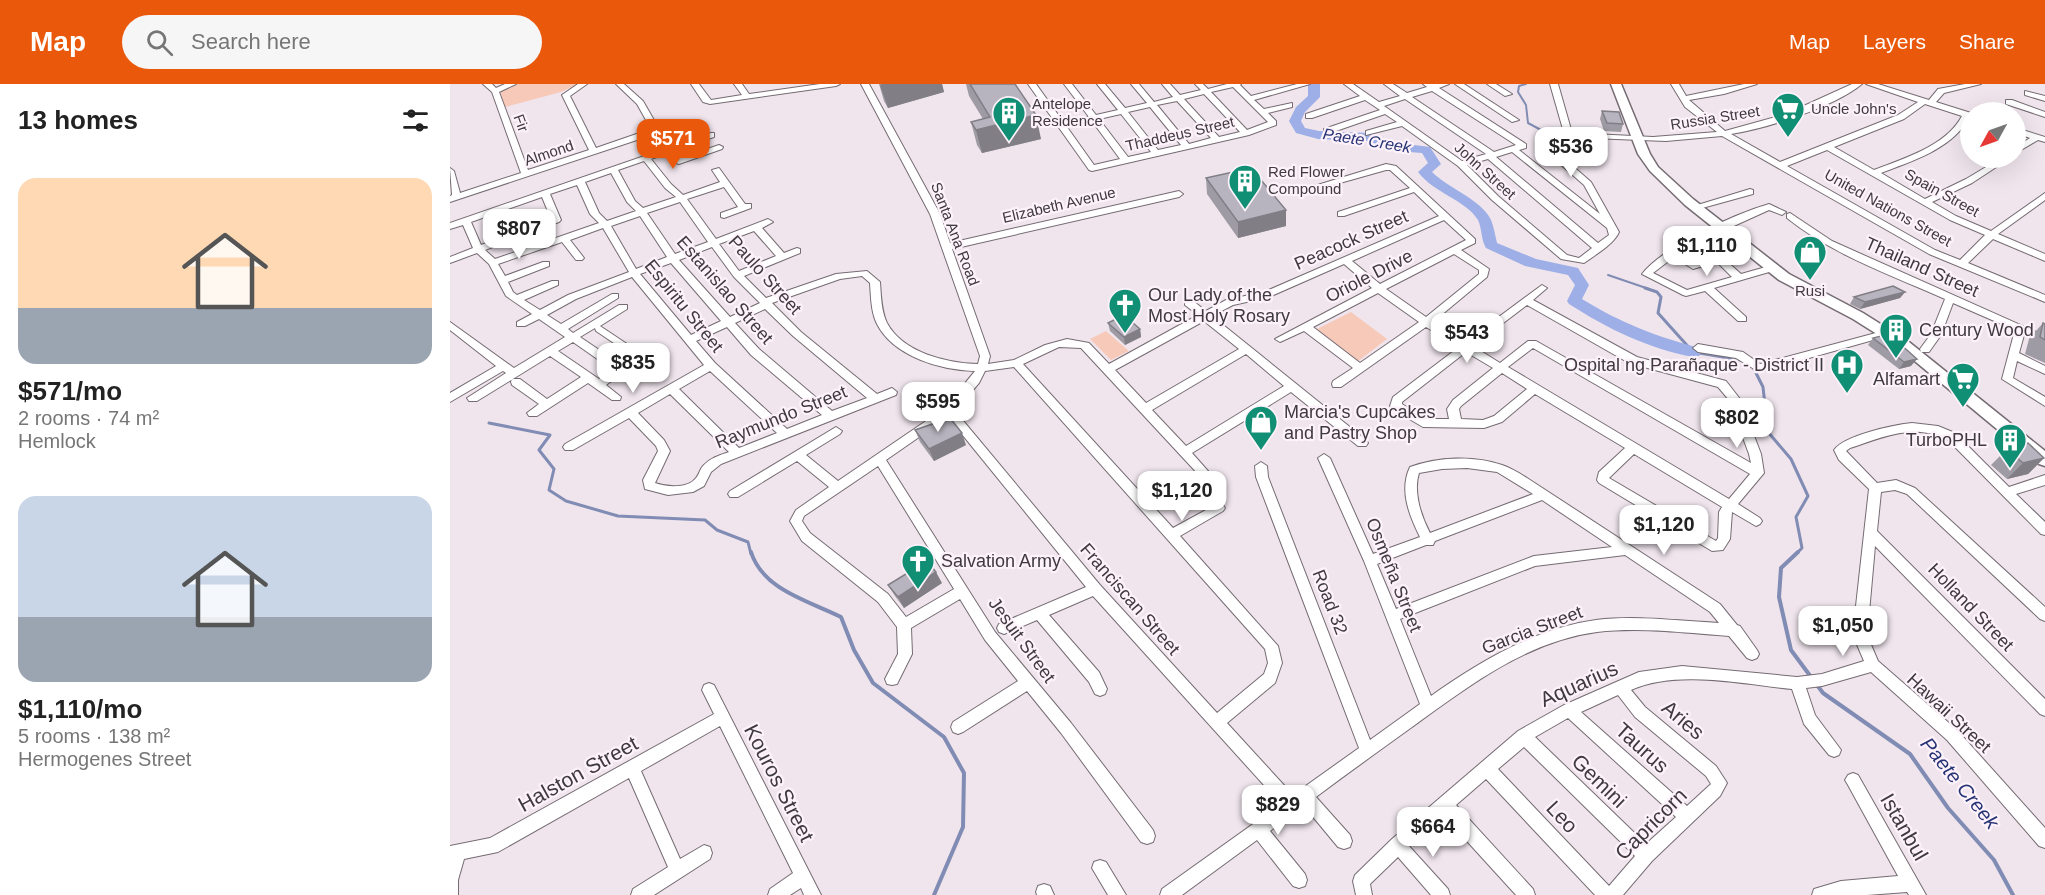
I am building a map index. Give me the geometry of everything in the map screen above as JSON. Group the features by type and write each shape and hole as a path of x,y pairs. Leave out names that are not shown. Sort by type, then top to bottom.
{"main road":[{"path":"1616,84 1644,154 1654,169 1695,207 1773,268 1887,333 1920,357 2045,460"}],"street":[{"name":"Fir","path":"487,84 495,91 526,175"},
{"path":"495,91 512,84"},
{"path":"583,84 566,95 594,151"},
{"name":"Almond","path":"453,198 526,175 655,129 640,103 620,84"},
{"path":"695,84 710,102 778,93 806,86 836,84"},
{"path":"738,84 747,97"},
{"path":"771,84 778,93"},
{"name":"Santa Ana Road","path":"865,84 930,205 984,351 982,368"},
{"path":"1032,84 1061,126 1235,84 1263,112 1289,105"},
{"path":"1068,84 1126,161"},
{"path":"1101,84 1157,154"},
{"path":"1135,84 1187,147"},
{"path":"1166,84 1217,140"},
{"path":"1199,84 1246,133"},
{"path":"1249,99 1306,84"},
{"name":"John Street","path":"1348,84 1461,164 1531,230 1572,261 1581,261 1599,249"},
{"path":"1388,84 1492,155 1599,249 1613,236 1612,228 1588,184 1546,139"},
{"path":"1327,131 1430,86 1445,84"},
{"path":"1459,84 1515,120"},
{"path":"1491,84 1508,94"},
{"path":"1554,84 1569,135"},
{"path":"1675,84 1683,99 1753,84"},
{"name":"Russia Street","path":"1461,164 1546,139 1569,135 1678,139 1723,133 1794,116 1858,84"},
{"path":"1870,84 1960,112"},
{"path":"1781,165 1901,117 1926,103 1941,91 1957,86 1977,84"},
{"path":"1430,86 1523,146"},
{"path":"2028,93 2045,99"},
{"path":"1309,116 1366,97"},
{"name":"United Nations Street","path":"1683,99 1723,133 1932,252 2045,299"},
{"path":"2026,108 2045,115"},
{"name":"Thaddeus Street","path":"1061,126 1092,168 1246,133 1274,123 1263,112"},
{"path":"1370,133 1402,123"},
{"path":"1874,173 1914,157 1957,132 1960,128"},
{"path":"2026,134 2041,139"},
{"path":"450,226 711,135"},
{"path":"2026,146 2041,139"},
{"path":"670,149 679,161 720,147"},
{"name":"Spain Street","path":"1828,147 1990,236 2045,258"},
{"path":"1513,149 1612,228"},
{"name":"Paulo Street","path":"646,158 668,186 682,198 737,274 797,334 876,399"},
{"path":"1315,187 1386,167 1393,168 1444,217"},
{"path":"1925,202 1969,181 1990,168"},
{"name":"Estanislao Street","path":"614,170 631,202 642,212 673,259 728,322 755,352 831,416"},
{"path":"716,170 746,207 724,215"},
{"path":"450,171 453,198"},
{"name":"Espiritu Street","path":"580,181 595,214 605,224 634,273 711,366 786,434"},
{"path":"493,263 726,183"},
{"path":"1341,214 1416,189"},
{"path":"1695,207 1750,192"},
{"path":"450,260 556,220 545,194"},
{"name":"Elizabeth Avenue","path":"946,247 1179,194"},
{"path":"1961,265 1990,236 2045,195"},
{"name":"Thailand Street","path":"1721,227 1769,207 1786,214 1809,232 1829,243 2045,340"},
{"name":"Oriole Drive","path":"1280,339 1380,290 1472,241 1444,217"},
{"name":"Peacock Street","path":"1109,369 1230,302 1266,295 1444,217"},
{"path":"466,221 478,249 493,263 509,294 621,370"},
{"path":"521,324 572,297 768,222"},
{"path":"756,227 782,257"},
{"path":"1721,227 1675,253 1647,274 1684,293 1773,268"},
{"path":"564,238 579,258"},
{"path":"1697,240 1740,278"},
{"path":"737,274 797,251"},
{"path":"1337,384 1426,322 1486,272 1455,251"},
{"path":"1675,253 1692,266 1718,259"},
{"path":"1346,261 1380,290 1426,322 1756,521"},
{"path":"502,281 546,264"},
{"path":"689,340 781,297 839,276 864,273 875,282 880,319 896,340 924,356 982,368 1021,360 1052,347 1075,342 1085,345 1202,471"},
{"path":"517,299 555,283"},
{"path":"1535,388 1493,422 1423,423 1399,409 1396,403 1465,346 1542,288"},
{"path":"1708,288 1742,319"},
{"path":"561,329 615,296"},
{"path":"1925,349 1936,335 1950,298"},
{"path":"1526,300 1633,360 1722,384 1734,399 1755,454 1758,473 1725,512 1724,538 1719,546 1712,546 1603,480 1603,475 1633,448"},
{"path":"1189,303 1362,443"},
{"path":"473,398 515,378 551,351 623,307"},
{"path":"450,325 504,366 546,404"},
{"path":"1305,326 1360,368"},
{"path":"598,385 640,356 600,329"},
{"path":"2020,330 2006,376 2008,381 2045,402"},
{"path":"1698,348 1739,355 1759,368 1887,333"},
{"path":"1456,424 1454,409 1457,403 1532,343 1758,473"},
{"path":"1145,409 1247,350"},
{"path":"551,351 616,397"},
{"path":"2013,354 2045,370"},
{"path":"1021,360 1172,535 1265,637 1274,654 1275,663 1270,678 1217,722"},
{"path":"450,398 504,366"},
{"path":"568,447 711,366"},
{"path":"892,679 904,654 904,625 883,598 806,537 796,521 800,513 949,411 982,368"},
{"path":"533,413 588,378"},
{"path":"1185,452 1292,386"},
{"path":"672,389 737,453"},
{"name":"Raymundo Street","path":"630,412 660,443 664,451 649,480 649,486 655,489 687,490 695,488 700,483 709,466 892,392"},
{"name":"Franciscan Street","path":"949,411 1095,589 1217,722 1344,841"},
{"path":"2045,530 1951,436 1935,428 1916,424 1846,446 1840,450 1843,457 1875,488 1896,485 1911,491 2045,615"},
{"path":"734,494 836,431"},
{"path":"797,455 837,487"},
{"name":"Jesuit Street","path":"879,458 990,636 1066,728 1147,836"},
{"name":"Osmeña Street","path":"1324,458 1370,561 1428,706"},
{"path":"1429,541 1417,521 1410,479 1414,470 1470,464 1498,468 1523,481 1715,608 1752,654"},
{"name":"Road 32","path":"1262,466 1262,477 1367,750"},
{"path":"2007,492 2045,480"},
{"name":"Hawaii Street","path":"1875,488 1861,624 1862,640 1873,665 1952,735 2045,840"},
{"path":"1370,561 1429,541 1542,495"},
{"path":"1172,535 1219,508"},
{"name":"Holland Street","path":"1870,532 2045,708"},
{"path":"1392,616 1526,564 1561,556 1627,550"},
{"path":"1004,628 1095,589"},
{"path":"904,625 963,590"},
{"path":"1039,613 1094,677 1100,690"},
{"name":"Garcia Street","path":"1168,895 1428,706 1477,673 1534,646 1579,629 1612,625 1735,630"},
{"name":"Aquarius","path":"1362,890 1364,877 1398,844 1523,736 1569,710 1644,677 1667,672 1802,683 1822,680 1873,665"},
{"path":"958,727 1027,683"},
{"path":"1802,683 1809,719 1834,750"},
{"name":"Aries","path":"1621,688 1640,712 1711,771 1719,783"},
{"name":"Kouros Street","path":"709,690 721,718 813,895"},
{"name":"Taurus","path":"1569,710 1686,816"},
{"name":"Halston Street","path":"454,854 492,846 721,718"},
{"name":"Gemini","path":"1523,736 1646,855"},
{"path":"632,768 677,870"},
{"name":"Leo","path":"1487,769 1606,895"},
{"name":"Istanbul","path":"1853,780 1915,889"},
{"name":"Capricorn","path":"1612,895 1646,855 1715,791 1719,783"},
{"path":"1444,805 1527,895"},
{"path":"1259,830 1299,880"},
{"path":"1398,844 1442,895"},
{"path":"639,895 704,853"},
{"path":"450,895 454,854"},
{"path":"1100,868 1118,895"},
{"path":"776,895 803,876"},
{"path":"1820,895 1841,889 1915,889"}],"shaded area":[{"path":"518,84 578,84 561,92 505,107 500,92"},
{"path":"1351,312 1387,339 1357,362 1317,329"},
{"path":"1106,331 1129,351 1111,360 1090,339"}],"building":[{"path":"970,84 1015,84 1036,115 976,130 971,122 990,117"},
{"path":"1602,111 1619,112 1623,124 1607,123"},
{"path":"1251,168 1286,210 1238,222 1206,178"},
{"path":"1893,286 1905,292 1865,302 1854,297"},
{"path":"1124,315 1140,329 1124,337 1108,323"},
{"path":"2043,323 2045,324 2045,340 2040,337"},
{"path":"1889,334 1917,359 1904,362 1873,338"},
{"path":"950,418 962,433 929,449 915,430"},
{"path":"2028,443 2044,458 2023,463 2007,449"},
{"path":"927,561 936,572 898,597 888,585"}],"waterway":[{"name":"Paete Creek","path":"1314,84 1314,97 1300,110 1295,121 1300,130 1318,135 1370,137 1396,147 1426,150 1435,164 1424,172 1440,188 1465,200 1484,219 1491,245 1530,262 1573,271 1582,285 1574,301 1631,333 1676,349 1693,352"},
{"name":"Paete Creek","path":"1526,84 1519,86 1518,92 1526,105 1528,123 1543,131"},
{"name":"Paete Creek","path":"1608,275 1649,289"},
{"name":"Paete Creek","path":"1645,288 1657,292 1661,297 1658,313 1693,352 1741,360"},
{"name":"Paete Creek","path":"1754,369 1763,387 1768,432 1791,459 1808,496 1796,517 1802,548 1798,552"},
{"path":"489,423 550,435 539,450 554,469 549,490 566,501 618,516 705,520 717,530 748,542 751,554"},
{"path":"751,552 757,565 776,585 788,593 841,617 854,650 873,683 944,737 964,773 963,827 934,895"},
{"name":"Paete Creek","path":"1798,552 1781,568 1779,597 1791,650 1811,677"},
{"name":"Paete Creek","path":"1817,685 1823,693 1910,754 1948,808 1994,860 2013,895"}],"place":[{"name":"Uncle John's","path":"1788,138"},
{"name":"Antelope Residence","path":"1009,142"},
{"name":"Red Flower Compound","path":"1245,210"},
{"name":"Rusi","path":"1810,281"},
{"name":"Our Lady of the Most Holy Rosary","path":"1125,334"},
{"name":"Century Wood","path":"1896,359"},
{"name":"Ospital ng Parañaque - District II","path":"1847,394"},
{"name":"Alfamart","path":"1963,408"},
{"name":"Marcia's Cupcakes and Pastry Shop","path":"1261,451"},
{"name":"TurboPHL","path":"2010,469"},
{"name":"Salvation Army","path":"918,590"}]}
